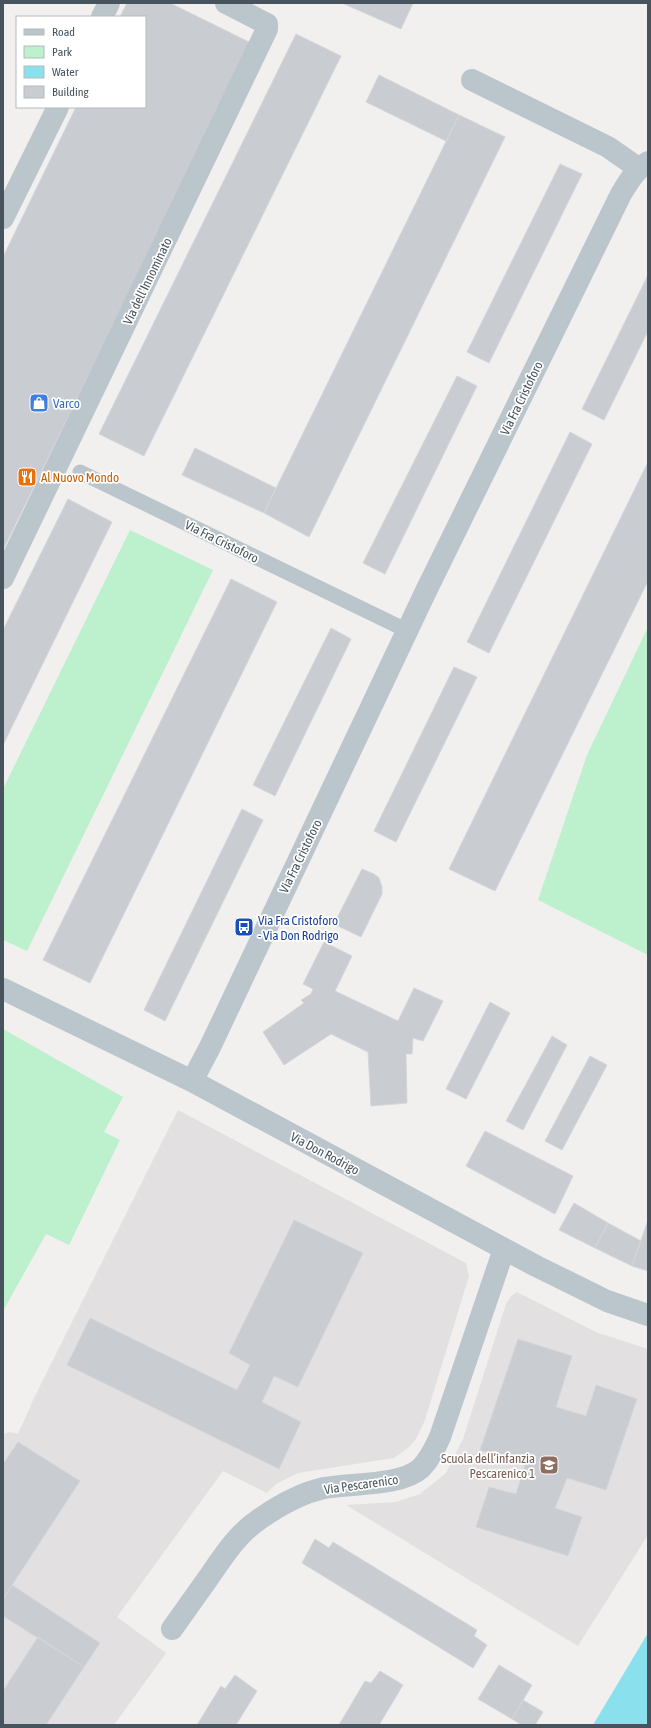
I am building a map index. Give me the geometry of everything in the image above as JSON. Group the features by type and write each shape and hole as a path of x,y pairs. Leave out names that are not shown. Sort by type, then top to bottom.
{"street":[{"path":"102,16 109,3"},
{"name":"Via dell'Innominato","path":"3,578 267,29 267,24 226,3"},
{"name":"Via Fra Cristoforo","path":"192,1081 210,1047 408,631 621,194 643,165 472,80"},
{"path":"3,218 58,108"},
{"name":"Via Don Rodrigo","path":"3,988 192,1081 504,1249 607,1302 648,1315"},
{"name":"Via Pescarenico","path":"172,1629 231,1546 243,1532 260,1519 300,1496 323,1488 348,1484 391,1481 408,1477 420,1468 432,1455 440,1437 504,1249"}],"lane":[{"name":"Via Fra Cristoforo","path":"80,472 408,631"}],"shaded area":[{"path":"178,1110 466,1263 469,1276 425,1420 416,1439 408,1448 394,1458 298,1473 276,1484 267,1493 223,1471 117,1617 166,1653 114,1725 3,1725 3,1434 10,1432 18,1434 34,1398"},
{"name":"Scuola dell’infanzia Pescarenico 1","path":"517,1292 596,1332 648,1349 648,1535 578,1646 346,1505 396,1502 420,1494 446,1473 463,1439 506,1304 511,1296"}],"green space":[{"path":"130,530 213,570 27,951 3,940 3,789"},
{"path":"648,627 648,955 538,900 587,755"},
{"path":"3,1029 123,1097 104,1132 120,1140 69,1245 46,1234 3,1311"}],"water":[{"path":"648,1633 648,1722 646,1725 593,1725"}],"building":[{"name":"Varco","path":"127,3 170,3 251,43 3,550 3,257 76,108 146,108 146,16 120,16"},
{"path":"342,3 413,3 401,29"},
{"path":"296,34 341,56 144,456 99,434"},
{"path":"379,75 459,115 446,141 366,102"},
{"path":"459,115 505,137 309,537 264,513"},
{"path":"560,164 582,174 489,363 467,352"},
{"path":"648,275 648,331 604,420 582,409"},
{"path":"457,376 477,386 385,574 363,563"},
{"path":"570,432 592,444 489,653 467,642"},
{"path":"195,448 276,488 264,513 182,475"},
{"path":"648,462 648,581 495,891 449,869"},
{"path":"68,499 112,522 3,745 3,630"},
{"path":"231,579 277,602 90,983 43,960"},
{"path":"331,628 351,639 275,796 253,785"},
{"path":"454,667 477,677 396,842 374,831"},
{"path":"242,809 263,820 165,1021 144,1010"},
{"path":"362,869 379,878 382,887 382,894 361,937 334,924"},
{"path":"324,942 352,956 335,991 398,1021 414,988 443,1001 423,1041 413,1038 412,1054 406,1054 407,1103 371,1106 368,1052 331,1034 284,1065 263,1032 304,1003 301,1000 311,994 313,989 303,984"},
{"path":"490,1002 510,1013 466,1099 446,1089"},
{"path":"552,1036 567,1045 523,1130 506,1121"},
{"path":"590,1056 607,1065 562,1150 545,1141"},
{"path":"485,1131 573,1176 555,1214 466,1166"},
{"path":"574,1203 608,1223 595,1248 559,1230"},
{"path":"294,1220 363,1253 298,1387 274,1376 262,1402 301,1422 279,1469 67,1365 90,1318 237,1390 250,1365 229,1353"},
{"path":"648,1220 648,1271 632,1266"},
{"path":"608,1223 641,1241 632,1266 595,1248"},
{"path":"518,1339 572,1356 556,1407 586,1416 596,1385 637,1399 606,1490 567,1478 555,1508 582,1517 568,1556 476,1527 489,1487 516,1494 525,1465 480,1450"},
{"path":"18,1442 80,1481 3,1599 3,1464"},
{"path":"315,1539 329,1548 333,1542 477,1630 474,1636 487,1645 473,1668 302,1563"},
{"path":"12,1585 100,1643 84,1667 3,1616 3,1599"},
{"path":"38,1637 84,1667 46,1725 3,1725 3,1691"},
{"path":"499,1665 532,1685 512,1719 478,1699"},
{"path":"380,1671 403,1685 379,1725 339,1725 365,1681 371,1683"},
{"path":"235,1675 257,1691 236,1725 197,1725 221,1686 225,1689"},
{"path":"523,1700 543,1712 535,1725 522,1725 512,1719"}],"place":[{"name":"Varco","path":"39,403"},
{"name":"Al Nuovo Mondo","path":"27,477"},
{"name":"Via Fra Cristoforo - Via Don Rodrigo","path":"244,927"},
{"name":"Scuola dell’infanzia Pescarenico 1","path":"549,1465"}]}
